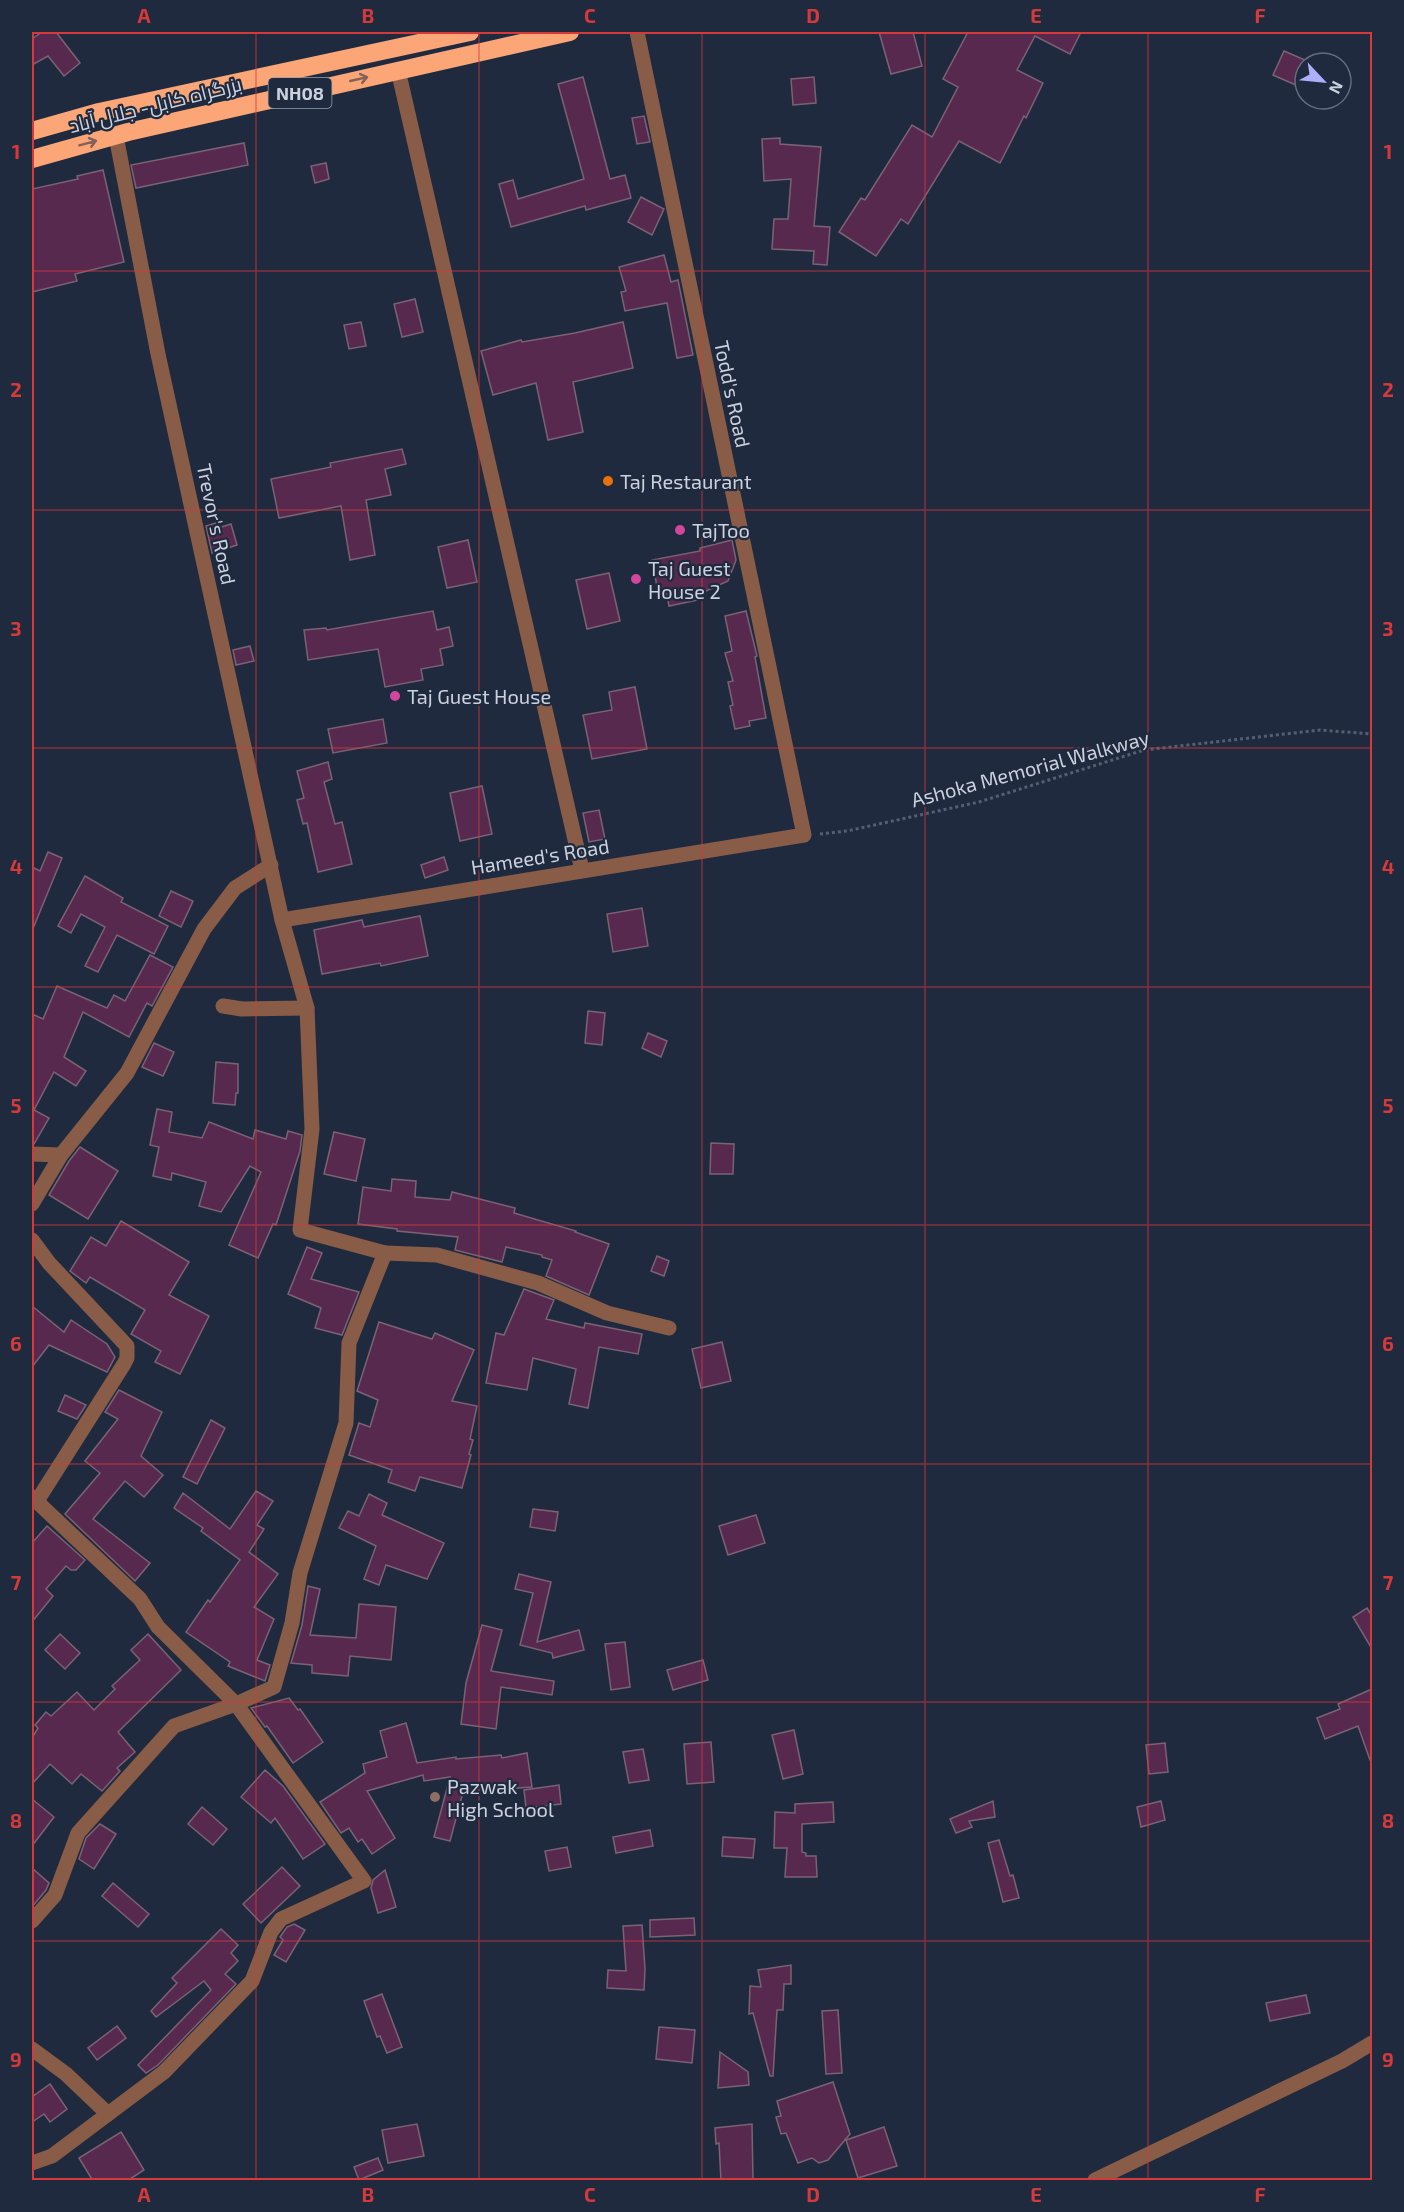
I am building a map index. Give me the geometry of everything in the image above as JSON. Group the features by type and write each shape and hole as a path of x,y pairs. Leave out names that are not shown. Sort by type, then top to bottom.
{"highway":[{"name":"بزرگراه کابل- جلال آباد","path":"32,131 99,112 470,32"},
{"name":"بزرگراه کابل- جلال آباد","path":"32,159 116,136 570,32"}],"street":[{"name":"Todd's Road","path":"637,32 804,835"},
{"path":"398,70 582,870"},
{"name":"Trevor's Road","path":"116,136 158,354 282,920 307,1008 312,1129 300,1230 385,1253"},
{"name":"Hameed's Road","path":"282,920 804,835"},
{"path":"32,1204 61,1155 128,1073 204,929 235,888 271,865"},
{"path":"223,1006 242,1009 307,1008"},
{"path":"32,1154 61,1155"},
{"path":"32,1240 49,1263 128,1346 124,1364 34,1499 140,1599 158,1627 236,1704 364,1881 281,1919 271,1932 252,1981 164,2072 52,2156 32,2163"},
{"path":"32,1921 55,1895 78,1833 174,1726 236,1704 274,1687 292,1623 300,1573 346,1423 350,1343 385,1253 436,1255 459,1261 538,1282 607,1312 669,1328"},
{"path":"1095,2181 1342,2061 1372,2043"},
{"path":"32,2049 66,2074 108,2114"}],"path":[{"name":"Ashoka Memorial Walkway","path":"804,835 847,831 979,802 1144,750 1320,730 1372,734"}],"building":[{"path":"42,32 56,32 80,63 64,76 48,56 32,65 32,39"},
{"path":"879,32 913,32 922,66 891,74"},
{"path":"968,32 1081,32 1070,54 1035,36 1017,70 1043,83 1000,163 959,141 908,224 901,219 876,256 839,232 861,198 865,200 912,125 932,137 958,87 943,79"},
{"path":"1284,51 1293,55 1293,84 1273,75"},
{"path":"583,77 610,179 625,175 631,198 586,210 585,206 511,227 499,184 513,180 518,199 584,179 558,84"},
{"path":"814,77 816,103 793,105 791,79"},
{"path":"644,116 650,142 637,144 632,118"},
{"path":"780,138 780,144 821,147 814,226 830,227 827,265 813,264 814,251 772,249 774,219 788,219 791,179 764,181 762,139"},
{"path":"244,143 248,165 136,188 131,165"},
{"path":"326,163 329,179 315,183 311,166"},
{"path":"103,170 124,262 75,274 77,281 32,292 32,189 78,179 77,176"},
{"path":"641,197 664,209 652,235 628,222"},
{"path":"664,255 671,282 678,280 693,355 677,358 667,303 625,311 621,292 626,291 619,267"},
{"path":"415,299 423,332 402,337 394,304"},
{"path":"361,322 366,346 349,349 344,325"},
{"path":"623,322 633,368 573,382 583,432 548,440 536,383 493,395 481,351 521,340 522,342 575,333"},
{"path":"402,449 406,464 385,469 391,495 366,500 375,555 350,560 341,506 279,518 271,479 331,467 330,463"},
{"path":"216,523 218,528 231,524 237,545 212,553 206,526"},
{"path":"468,540 477,582 447,588 438,547"},
{"path":"732,540 736,560 728,581 697,595 698,600 669,606 666,591 658,592 652,560 700,551 700,548"},
{"path":"609,573 620,621 587,629 576,580"},
{"path":"433,611 437,630 449,627 453,646 440,649 443,665 421,669 423,680 385,687 378,649 308,660 304,630 326,628 327,630"},
{"path":"746,611 757,656 755,657 766,718 749,721 750,726 735,729 728,682 733,681 725,653 732,651 725,616"},
{"path":"250,646 254,661 236,665 233,650"},
{"path":"635,687 647,749 592,759 583,715 612,710 609,692"},
{"path":"383,719 387,743 333,753 328,729"},
{"path":"328,762 332,779 324,782 335,824 342,822 352,864 318,872 307,823 303,824 297,800 304,798 297,771"},
{"path":"482,786 492,834 460,841 450,793"},
{"path":"599,810 605,839 589,842 583,813"},
{"path":"48,852 62,858 32,931 32,867 40,871"},
{"path":"444,857 448,870 425,878 421,865"},
{"path":"85,876 123,898 121,902 168,926 154,954 117,935 98,972 85,966 105,927 81,914 71,933 58,926"},
{"path":"171,891 193,901 181,927 159,916"},
{"path":"642,908 648,946 613,952 607,914"},
{"path":"420,916 428,956 381,966 380,963 322,974 314,930 362,920 364,927"},
{"path":"150,955 173,967 152,1006 147,1003 129,1037 83,1012 64,1057 86,1071 76,1086 54,1072 34,1110 49,1118 32,1144 32,1014 43,1019 57,986 107,1008 114,995 125,1001"},
{"path":"588,1011 605,1013 602,1045 585,1043"},
{"path":"648,1033 667,1041 661,1057 642,1048"},
{"path":"154,1043 174,1052 163,1076 142,1067"},
{"path":"216,1062 238,1064 238,1093 236,1093 235,1105 213,1103"},
{"path":"157,1109 172,1112 169,1132 202,1138 209,1122 253,1139 255,1130 286,1139 288,1131 302,1135 300,1151 276,1225 273,1224 258,1258 229,1245 261,1172 250,1166 221,1212 199,1206 206,1182 172,1173 171,1180 153,1176 159,1147 150,1145"},
{"path":"334,1132 365,1139 356,1181 324,1174"},
{"path":"711,1143 734,1144 733,1174 710,1174"},
{"path":"80,1147 118,1171 88,1219 49,1195"},
{"path":"392,1179 416,1181 415,1197 450,1200 452,1192 515,1208 514,1213 576,1231 609,1244 589,1295 546,1276 552,1260 542,1255 506,1247 502,1262 455,1250 458,1237 397,1231 397,1229 358,1224 363,1187 391,1191"},
{"path":"121,1221 189,1262 169,1295 209,1316 180,1374 155,1362 161,1351 131,1334 145,1310 90,1277 86,1283 70,1271 91,1237 106,1246"},
{"path":"307,1247 322,1253 311,1279 359,1292 342,1335 315,1328 321,1308 288,1294"},
{"path":"657,1256 669,1261 664,1276 651,1271"},
{"path":"524,1289 554,1300 546,1319 584,1328 585,1323 642,1334 638,1354 599,1347 588,1408 569,1404 576,1369 533,1358 527,1390 486,1383 496,1333 504,1335"},
{"path":"32,1306 64,1332 71,1320 107,1344 115,1357 107,1372 49,1345 32,1367"},
{"path":"379,1322 432,1339 435,1333 474,1350 452,1401 477,1406 470,1439 473,1440 469,1454 471,1455 462,1488 420,1477 415,1491 388,1482 392,1470 349,1455 359,1423 370,1427 378,1400 357,1391"},
{"path":"722,1342 731,1381 701,1388 692,1349"},
{"path":"119,1390 162,1412 141,1456 163,1475 144,1497 125,1481 93,1519 150,1563 135,1581 65,1514 100,1473 85,1461 118,1419 105,1412"},
{"path":"65,1395 86,1405 77,1419 58,1411"},
{"path":"211,1420 225,1428 197,1484 183,1477"},
{"path":"256,1491 273,1501 257,1525 264,1529 249,1552 278,1574 254,1607 274,1619 257,1660 270,1665 265,1681 228,1666 230,1662 186,1632 240,1560 201,1531 203,1528 174,1508 183,1493 230,1529"},
{"path":"369,1494 387,1503 382,1515 444,1543 427,1579 386,1565 379,1585 364,1579 376,1546 339,1528 348,1511 359,1516"},
{"path":"533,1509 558,1512 555,1531 530,1527"},
{"path":"756,1515 765,1543 728,1555 719,1526"},
{"path":"47,1526 85,1560 76,1570 71,1570 66,1566 46,1589 53,1596 32,1622 32,1543"},
{"path":"519,1574 551,1582 537,1642 579,1630 584,1650 553,1658 552,1653 520,1645 533,1593 515,1589"},
{"path":"308,1586 320,1589 310,1635 356,1638 359,1604 396,1607 391,1660 350,1656 348,1676 312,1673 312,1665 291,1663 302,1625"},
{"path":"1367,1608 1372,1616 1372,1649 1353,1617"},
{"path":"482,1625 502,1630 491,1671 554,1681 552,1695 501,1687 496,1729 461,1724 466,1683"},
{"path":"60,1634 80,1653 65,1669 45,1650"},
{"path":"148,1634 181,1670 118,1732 135,1752 117,1768 120,1771 102,1791 81,1774 72,1784 50,1764 32,1784 32,1738 38,1728 35,1725 46,1712 51,1716 77,1692 94,1710 115,1689 112,1686 140,1660 131,1650"},
{"path":"625,1642 630,1687 611,1690 605,1644"},
{"path":"703,1660 708,1680 673,1690 667,1670"},
{"path":"1372,1689 1372,1760 1370,1760 1358,1726 1325,1739 1317,1718 1340,1709 1338,1704"},
{"path":"289,1698 298,1710 300,1709 323,1742 293,1763 251,1708"},
{"path":"406,1723 417,1763 456,1757 456,1759 501,1755 502,1758 527,1753 532,1787 463,1792 450,1841 434,1837 450,1777 424,1781 423,1775 367,1791 395,1838 372,1854 362,1839 358,1842 349,1828 341,1833 320,1802 365,1773 363,1764 387,1757 380,1731"},
{"path":"794,1730 803,1774 783,1779 772,1735"},
{"path":"711,1742 714,1782 687,1784 684,1744"},
{"path":"1165,1743 1168,1772 1149,1774 1146,1745"},
{"path":"643,1749 649,1780 629,1783 623,1752"},
{"path":"265,1770 283,1786 325,1844 303,1859 275,1818 271,1823 241,1797"},
{"path":"559,1785 561,1804 526,1808 524,1790"},
{"path":"32,1799 54,1817 32,1846"},
{"path":"993,1801 995,1817 969,1821 972,1827 956,1833 950,1819"},
{"path":"1161,1801 1165,1820 1141,1827 1137,1807"},
{"path":"833,1802 834,1822 802,1824 802,1852 806,1853 806,1856 816,1856 817,1877 785,1877 787,1848 774,1848 775,1812 795,1813 795,1804"},
{"path":"202,1807 227,1829 213,1845 188,1824"},
{"path":"100,1824 116,1834 94,1869 79,1859 86,1838"},
{"path":"650,1830 653,1846 616,1853 613,1837"},
{"path":"723,1837 755,1839 753,1858 722,1856"},
{"path":"999,1840 1010,1876 1013,1875 1019,1898 1003,1902 988,1843"},
{"path":"567,1847 571,1867 549,1871 545,1851"},
{"path":"282,1867 300,1886 261,1923 243,1904"},
{"path":"32,1868 49,1883 32,1907"},
{"path":"385,1870 396,1907 378,1913 371,1888 373,1880"},
{"path":"113,1883 149,1914 138,1927 102,1896"},
{"path":"694,1918 695,1935 650,1937 650,1920"},
{"path":"294,1924 305,1930 286,1962 274,1955 283,1940 280,1937 287,1927"},
{"path":"642,1925 644,1990 607,1988 608,1970 626,1971 623,1926"},
{"path":"221,1929 238,1945 231,1953 238,1961 225,1974 236,1984 158,2065 146,2073 138,2065 211,1990 204,1981 156,2017 151,2011 177,1983 172,1978"},
{"path":"791,1965 791,1984 784,1984 783,2010 777,2010 773,2076 770,2076 753,2013 749,2014 750,1986 761,1987 758,1970"},
{"path":"382,1994 402,2047 387,2053 380,2036 377,2037 364,2001"},
{"path":"1306,1995 1310,2013 1270,2021 1266,2003"},
{"path":"838,2010 842,2073 826,2074 822,2011"},
{"path":"117,2026 126,2038 97,2060 88,2048"},
{"path":"659,2027 695,2030 692,2063 656,2059"},
{"path":"720,2052 748,2072 749,2085 718,2088"},
{"path":"833,2082 850,2134 828,2160 819,2163 812,2158 798,2163 786,2133 781,2134 776,2117 781,2116 777,2101"},
{"path":"50,2084 67,2109 50,2122 44,2114 32,2122 32,2097"},
{"path":"417,2124 424,2156 388,2163 382,2130"},
{"path":"752,2124 753,2180 721,2181 719,2143 716,2144 715,2128"},
{"path":"884,2127 897,2166 858,2178 846,2140"},
{"path":"121,2132 144,2170 127,2181 93,2181 79,2158"},
{"path":"378,2158 383,2170 359,2180 354,2167"}],"place":[{"name":"Taj Restaurant","path":"608,481"},
{"name":"TajToo","path":"680,530"},
{"name":"Taj Guest House 2","path":"636,579"},
{"name":"Taj Guest House","path":"395,696"},
{"name":"Pazwak High School","path":"435,1797"}]}
